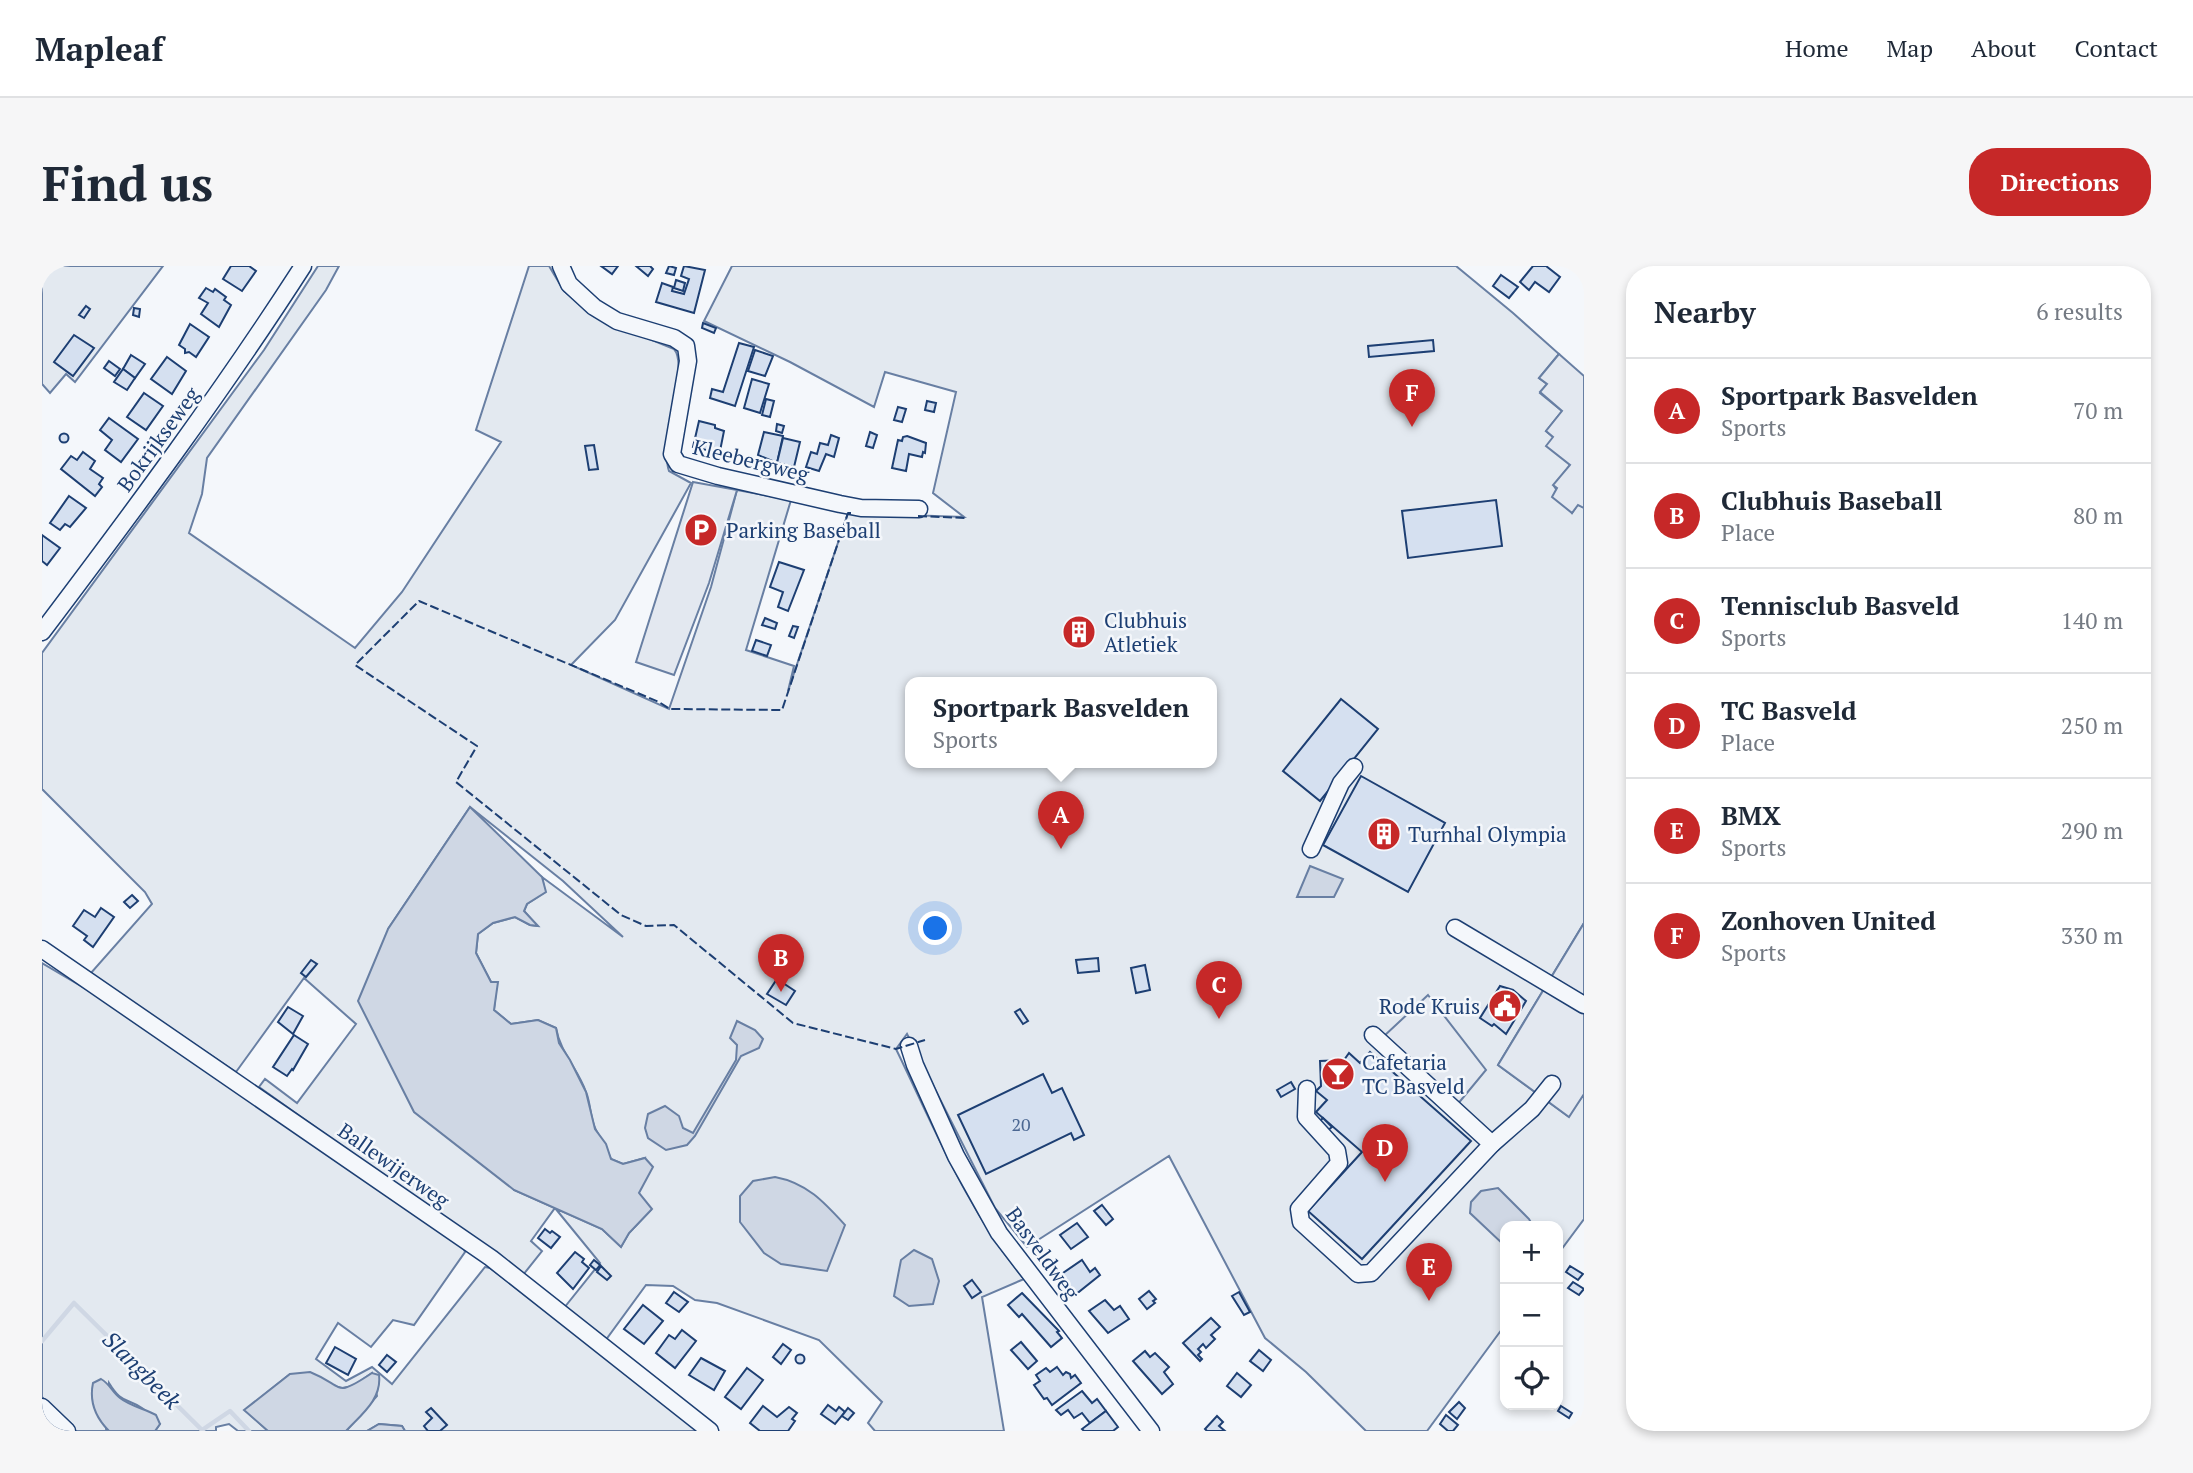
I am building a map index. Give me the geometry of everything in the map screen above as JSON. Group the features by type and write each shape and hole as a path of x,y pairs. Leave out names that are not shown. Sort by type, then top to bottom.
{"street":[{"name":"Bokrijkseweg","path":"42,632 204,412 263,329 303,266"},
{"name":"Kleebergweg","path":"561,266 569,284 593,307 617,321 674,338 685,346 688,361 672,454 678,464 839,504 861,508 919,509"},
{"path":"1311,849 1341,783 1354,767"},
{"path":"1455,928 1584,1005"},
{"name":"Ballewijerweg","path":"42,949 491,1258 710,1431"},
{"path":"1373,1035 1492,1144"},
{"name":"Basveldweg","path":"909,1046 956,1156 999,1233 1151,1431"},
{"path":"1307,1089 1306,1117 1337,1151 1339,1163 1299,1209 1301,1222 1358,1274 1371,1273 1492,1144 1532,1110 1552,1084"},
{"path":"42,1407 67,1431"}],"shaded area":[{"path":"42,266 163,266 75,382 66,374 50,393 42,384"},
{"path":"318,266 339,266 326,290 207,458 202,494 189,533 355,648 402,592 501,442 476,430 529,266 549,266 564,291 595,317 674,349 678,358 677,387 667,441 667,457 669,471 691,483 615,620 571,665 669,709 711,587 737,490 791,500 746,650 794,666 788,691 848,513 964,517 933,493 956,392 885,372 874,407 790,362 704,321 732,266 1456,266 1559,354 1539,378 1547,384 1540,393 1562,411 1546,431 1553,437 1570,465 1554,486 1572,513 1578,504 1584,508 1584,923 1498,1065 1568,1116 1584,1094 1584,1219 1563,1247 1563,1221 1500,1221 1500,1332 1427,1431 1366,1431 1306,1372 1265,1338 1169,1156 1027,1247 995,1208 907,1034 896,1049 938,1138 986,1226 1024,1279 982,1297 1004,1431 875,1431 868,1423 882,1402 819,1340 717,1303 695,1300 673,1286 646,1285 605,1341 564,1308 600,1263 555,1208 531,1241 542,1251 523,1275 259,1087 265,1079 297,1103 356,1024 304,978 236,1072 90,974 152,904 145,892 42,789 42,653 264,350","holes":["470,807 563,881 623,937 542,877 545,892 527,904 524,911 537,926 515,917 493,923 478,934 476,953 491,982 497,982 494,1010 511,1024 538,1020 556,1028 561,1045 583,1084 594,1126 611,1159 623,1164 645,1158 638,1193 651,1210 629,1233 621,1247 602,1229 514,1190 388,929"]},
{"path":"1559,354 1584,376 1584,508 1578,505 1572,513 1552,497 1557,488 1553,485 1570,465 1546,446 1553,437 1546,431 1562,411 1540,392 1547,384 1539,378"},
{"path":"693,482 737,490 709,583 674,675 636,662"},
{"path":"470,807 542,877 546,892 527,904 524,911 538,926 515,917 493,923 478,934 476,953 491,982 498,982 494,1010 511,1024 538,1020 556,1028 559,1043 586,1092 595,1129 606,1144 611,1159 623,1164 645,1158 653,1167 639,1193 652,1209 629,1233 621,1247 602,1229 514,1190 414,1112 358,1001 388,929"},
{"path":"1310,866 1343,879 1334,897 1297,897"},
{"path":"1584,923 1584,1094 1569,1117 1498,1065"},
{"path":"42,963 120,1009 463,1247 465,1252 414,1325 393,1320 371,1347 338,1323 316,1359 346,1381 372,1367 392,1384 485,1267 490,1268 701,1431 405,1431 402,1426 379,1424 367,1431 346,1431 377,1396 372,1373 353,1386 342,1388 290,1374 245,1410 268,1431 238,1431 229,1424 216,1427 216,1431 155,1431 160,1424 142,1408 121,1397 109,1383 106,1429 109,1431 75,1431 42,1397"},
{"path":"1428,995 1486,1070 1457,1105 1383,1037"},
{"path":"737,1021 755,1030 763,1039 759,1048 741,1056 695,1136 687,1145 666,1150 648,1138 645,1128 648,1114 665,1106 679,1116 683,1128 693,1133 736,1060 737,1045 730,1038"},
{"path":"775,1177 806,1189 845,1225 827,1271 781,1264 764,1253 740,1222 740,1196 753,1181"},
{"path":"1498,1188 1530,1221 1500,1221 1500,1241 1470,1213 1471,1202 1481,1191"},
{"path":"914,1250 932,1259 939,1281 933,1304 909,1306 894,1296 901,1260"},
{"path":"310,1372 344,1388 372,1373 379,1375 379,1384 370,1406 346,1431 268,1431 244,1410 290,1374"},
{"path":"101,1379 124,1401 156,1415 160,1424 155,1431 109,1431 97,1415 93,1403 93,1383"},
{"path":"379,1424 402,1426 405,1431 367,1431"}],"building":[{"path":"231,266 249,266 256,271 242,291 223,279"},
{"path":"601,266 618,266 612,274"},
{"path":"636,266 650,266 653,269 648,276"},
{"path":"669,266 676,268 674,275 666,273"},
{"path":"684,266 705,270 694,313 656,302 662,283 673,287 672,291 684,294 689,279 681,276"},
{"path":"1533,266 1546,266 1560,277 1549,292 1535,282 1529,290 1520,282"},
{"path":"1501,275 1518,287 1509,298 1493,286"},
{"path":"676,280 685,283 683,291 674,288"},
{"path":"206,288 213,292 215,289 226,297 224,300 231,305 219,327 201,314 208,303 199,298"},
{"path":"86,306 90,309 84,318 79,315"},
{"path":"134,308 140,309 139,317 133,315"},
{"path":"703,323 716,328 714,333 702,328"},
{"path":"190,324 209,337 196,357 189,352 185,353 185,349 179,345"},
{"path":"74,335 94,348 73,376 54,362"},
{"path":"1433,340 1434,351 1369,357 1368,346"},
{"path":"739,343 754,347 735,406 710,398 712,389 723,392"},
{"path":"755,350 773,356 765,376 748,371"},
{"path":"131,355 145,364 135,378 123,369"},
{"path":"167,357 186,371 172,394 151,379"},
{"path":"109,361 120,369 115,376 104,368"},
{"path":"123,369 135,378 127,390 114,382"},
{"path":"752,379 769,384 760,413 744,408"},
{"path":"144,393 163,406 146,430 127,417"},
{"path":"766,399 774,401 770,417 762,415"},
{"path":"927,401 936,403 934,412 925,410"},
{"path":"898,407 906,409 902,422 894,420"},
{"path":"109,418 138,439 121,462 105,450 112,440 100,430"},
{"path":"699,421 715,425 715,428 724,431 719,456 711,454 711,451 693,447"},
{"path":"777,424 784,426 782,433 776,431"},
{"path":"764,432 783,436 777,463 758,455"},
{"path":"870,432 877,435 873,448 866,446"},
{"path":"64,434 68,438 64,442 60,438"},
{"path":"831,435 839,438 834,457 826,454 819,471 806,467 811,452 817,454 820,443 828,445"},
{"path":"903,437 926,443 925,453 923,452 922,457 909,454 906,471 892,468 898,440 902,441"},
{"path":"783,438 800,442 794,467 777,463"},
{"path":"594,445 598,469 589,470 585,446"},
{"path":"83,452 95,461 90,469 103,478 99,484 102,487 95,496 61,469 71,456 77,460"},
{"path":"69,496 86,508 70,527 65,524 60,530 50,523"},
{"path":"1496,500 1502,546 1408,558 1402,511"},
{"path":"42,535 60,548 47,565 42,561"},
{"path":"779,562 804,570 788,611 778,607 783,592 770,587"},
{"path":"765,618 777,623 775,629 762,625"},
{"name":"Clubhuis Atletiek","path":"1081,620 1091,629 1078,644 1067,635"},
{"path":"793,626 798,627 794,638 789,636"},
{"path":"756,640 771,645 767,656 752,651"},
{"path":"1341,699 1378,729 1320,801 1283,771"},
{"name":"Turnhal Olympia","path":"1361,776 1445,823 1408,892 1323,845"},
{"path":"132,895 138,901 130,908 124,902"},
{"path":"101,908 114,917 93,947 84,940 87,936 73,926 84,910 95,917"},
{"path":"1098,958 1099,971 1078,973 1076,960"},
{"path":"311,960 317,964 306,977 301,973"},
{"path":"1145,965 1150,990 1136,993 1131,968"},
{"path":"777,979 795,991 786,1005 767,994"},
{"name":"Rode Kruis","path":"1500,986 1513,990 1526,1001 1506,1034 1494,1024 1492,1026 1480,1018"},
{"path":"288,1007 303,1016 293,1034 278,1022"},
{"path":"1020,1009 1028,1021 1023,1024 1015,1012"},
{"path":"294,1035 308,1044 287,1076 273,1067"},
{"path":"1370,1052 1471,1141 1362,1259 1308,1211 1362,1152 1316,1112 1327,1100 1316,1091 1321,1086 1320,1061 1344,1060 1349,1053 1360,1063"},
{"path":"1043,1074 1052,1093 1062,1088 1084,1135 1074,1140 1071,1133 986,1174 958,1115"},
{"path":"1291,1082 1295,1089 1281,1097 1277,1090"},
{"path":"1323,1118 1332,1127 1327,1131 1318,1123"},
{"path":"1102,1205 1113,1219 1106,1225 1094,1211"},
{"path":"1077,1223 1088,1237 1071,1249 1060,1235"},
{"path":"545,1229 560,1237 551,1248 538,1238"},
{"path":"575,1252 584,1259 582,1262 589,1268 573,1289 557,1273"},
{"path":"594,1260 600,1265 596,1270 590,1265"},
{"path":"1082,1260 1090,1272 1095,1268 1100,1275 1075,1295 1060,1275"},
{"path":"601,1266 611,1276 607,1280 597,1272"},
{"path":"1570,1266 1583,1274 1578,1280 1566,1272"},
{"path":"972,1280 981,1292 972,1298 964,1286"},
{"path":"1573,1282 1584,1289 1579,1295 1568,1288"},
{"path":"1149,1291 1156,1299 1147,1309 1139,1299"},
{"path":"674,1292 688,1302 679,1312 666,1303"},
{"path":"1239,1292 1250,1312 1244,1315 1232,1296"},
{"path":"1022,1293 1059,1331 1057,1332 1062,1338 1051,1347 1022,1314 1019,1317 1008,1305"},
{"path":"1105,1300 1114,1310 1120,1306 1129,1319 1108,1333 1089,1311"},
{"path":"643,1305 663,1321 644,1344 624,1329"},
{"path":"1211,1318 1220,1327 1211,1335 1215,1339 1206,1348 1203,1344 1198,1349 1201,1352 1198,1355 1202,1359 1200,1361 1183,1343"},
{"path":"682,1330 696,1341 675,1368 656,1353 669,1335 675,1339"},
{"path":"1021,1342 1037,1361 1028,1369 1011,1350"},
{"path":"783,1344 791,1350 781,1364 773,1357"},
{"path":"335,1347 356,1359 348,1375 326,1363"},
{"path":"1259,1350 1271,1360 1263,1371 1250,1361"},
{"path":"1145,1351 1150,1357 1155,1353 1169,1367 1164,1372 1173,1384 1162,1394 1133,1361"},
{"path":"800,1354 805,1359 800,1364 795,1359"},
{"path":"387,1355 396,1362 387,1372 379,1365"},
{"path":"701,1358 725,1371 714,1390 689,1375"},
{"path":"1057,1367 1063,1375 1066,1372 1071,1378 1075,1375 1081,1383 1052,1405 1034,1385 1040,1381 1036,1375 1046,1368 1050,1372"},
{"path":"747,1368 763,1380 741,1409 725,1397"},
{"path":"1237,1373 1251,1385 1241,1397 1227,1386"},
{"path":"1082,1391 1092,1403 1097,1399 1106,1411 1090,1423 1082,1413 1074,1418 1068,1410 1061,1415 1056,1410"},
{"path":"1459,1402 1465,1408 1457,1419 1449,1412"},
{"path":"828,1405 836,1411 839,1407 845,1412 835,1424 821,1414"},
{"path":"763,1406 777,1417 789,1407 797,1413 788,1431 760,1431 750,1423"},
{"path":"1563,1407 1572,1413 1569,1418 1558,1411 1563,1410"},
{"path":"431,1408 447,1425 440,1431 428,1431 424,1426 432,1418 426,1412"},
{"path":"848,1408 854,1413 848,1420 842,1416"},
{"path":"1106,1411 1118,1427 1113,1431 1082,1429"},
{"path":"1446,1415 1458,1425 1453,1431 1448,1431 1440,1424"},
{"path":"1217,1416 1223,1422 1219,1426 1225,1431 1207,1431 1205,1429"}],"waterway":[{"name":"Slangbeek","path":"42,1341 74,1303 202,1430 230,1411 249,1431"}],"fence":[{"path":"851,513 848,513 782,710 670,709 419,601 355,665 477,746 456,782 621,915 646,926 674,925 793,1023 896,1049 925,1040"},
{"path":"918,516 965,518"}],"place":[{"name":"Zonhoven United","path":"1412,427"},
{"name":"Parking Baseball","path":"701,530"},
{"name":"Clubhuis Atletiek","path":"1079,632"},
{"name":"Turnhal Olympia","path":"1384,834"},
{"name":"Sportpark Basvelden","path":"1061,849"},
{"name":"Clubhuis Baseball","path":"781,992"},
{"name":"Rode Kruis","path":"1505,1006"},
{"name":"Tennisclub Basveld","path":"1219,1019"},
{"name":"Cafetaria TC Basveld","path":"1338,1074"},
{"name":"TC Basveld","path":"1385,1182"},
{"name":"BMX","path":"1429,1301"}]}
